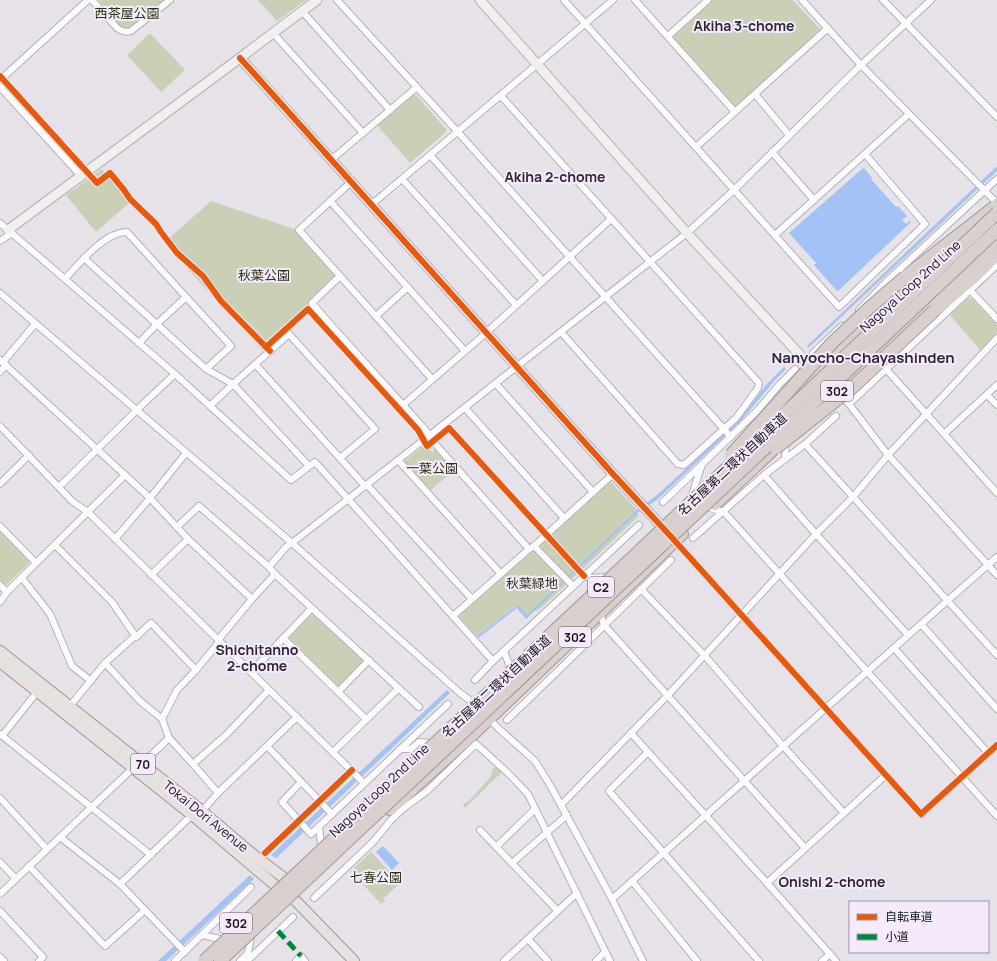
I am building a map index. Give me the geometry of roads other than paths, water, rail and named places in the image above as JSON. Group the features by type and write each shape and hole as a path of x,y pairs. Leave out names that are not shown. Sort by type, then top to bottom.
{"highway":[{"path":"652,539 832,343 905,277 996,204"},
{"name":"Nagoya Loop 2nd Line","path":"197,961 282,882 320,844 474,702 692,495 817,374 858,331 930,269 996,204"},
{"name":"名古屋第二環状自動車道","path":"205,961 997,213"},
{"name":"名古屋第二環状自動車道","path":"220,961 997,230"},
{"name":"Nagoya Loop 2nd Line","path":"226,961 292,897 405,801 675,541 997,239"},
{"path":"680,528 748,470 854,386 997,254"},
{"path":"282,882 338,837 387,817"},
{"path":"205,961 222,952 234,943 278,901 284,898 292,897"}],"main road":[{"name":"Tokai Dori Avenue","path":"0,651 70,706 137,766"},
{"name":"Tokai Dori Avenue","path":"0,662 37,692 137,766 282,882 292,897 354,961"}],"street":[{"path":"0,80 88,0"},
{"path":"92,0 117,28 121,31 127,32 131,31 170,0"},
{"path":"0,242 10,231 80,176 317,0"},
{"path":"338,0 727,432"},
{"path":"480,0 688,233 817,374 849,404 888,455 997,575"},
{"path":"564,0 839,307 925,224 864,154"},
{"path":"372,205 457,131 538,65 613,0"},
{"path":"635,0 735,112"},
{"path":"668,36 708,0"},
{"path":"802,0 861,65 978,182 996,204"},
{"path":"883,0 997,117"},
{"path":"269,567 286,546 292,543 496,384 605,296 688,233 861,65 931,0"},
{"path":"302,11 390,110"},
{"path":"696,147 828,28"},
{"path":"273,33 363,133"},
{"path":"240,58 613,474 660,524 921,814 997,745"},
{"path":"0,87 80,176"},
{"path":"331,160 417,87"},
{"path":"755,94 789,135"},
{"path":"501,96 759,383 758,388 703,463 663,502"},
{"path":"775,235 909,114"},
{"path":"772,152 814,200"},
{"path":"430,155 543,281"},
{"path":"402,178 516,305"},
{"path":"812,353 858,311 887,281 984,189 997,179"},
{"path":"351,182 299,230 432,379"},
{"path":"330,201 465,351"},
{"path":"403,405 486,333 612,219"},
{"path":"0,223 175,374 291,480 315,462 493,661"},
{"path":"64,279 93,249 102,242 120,232 127,232 232,346 206,369"},
{"path":"84,258 206,369 233,384 309,466"},
{"path":"849,404 997,265"},
{"path":"340,276 312,303 430,435 436,445 532,547 571,584"},
{"path":"376,316 408,287"},
{"path":"970,290 997,320"},
{"path":"0,293 292,543 455,689 474,702 498,728 535,762 567,815 643,961"},
{"path":"139,343 186,297"},
{"path":"858,311 858,331"},
{"path":"0,372 3,362 35,324"},
{"path":"560,332 678,464 684,465 757,411 795,369"},
{"path":"210,406 289,334 375,429 340,458"},
{"path":"561,805 705,656 816,534 853,497 888,455 997,338"},
{"path":"3,362 150,498 188,538 252,599"},
{"path":"256,364 340,458 472,599"},
{"path":"886,369 997,493"},
{"path":"59,487 136,410 175,374"},
{"path":"496,384 593,492"},
{"path":"944,434 997,385"},
{"path":"987,395 997,405"},
{"path":"465,408 564,518"},
{"path":"757,411 776,414"},
{"path":"693,538 764,475 805,444 836,416"},
{"path":"0,426 73,502 88,512 363,781"},
{"path":"785,459 786,437"},
{"path":"805,444 997,656"},
{"path":"115,539 186,453"},
{"path":"0,484 29,455"},
{"path":"398,460 501,574"},
{"path":"692,495 703,463"},
{"path":"453,616 613,474"},
{"path":"0,602 7,592 125,475"},
{"path":"764,475 908,635"},
{"path":"177,527 199,506 269,567 419,707"},
{"path":"710,508 724,512 997,816"},
{"path":"0,526 36,564"},
{"path":"475,680 571,584 584,576 639,526"},
{"path":"151,575 188,538"},
{"path":"55,545 112,602 135,636"},
{"path":"612,899 744,780 997,557"},
{"path":"507,720 671,560"},
{"path":"162,719 177,690 196,670 252,599 275,574"},
{"path":"584,576 592,578 604,577"},
{"path":"22,578 50,614 72,666 91,681"},
{"path":"0,585 7,592"},
{"path":"641,588 705,656 783,746 844,813"},
{"path":"251,672 312,608"},
{"path":"600,613 604,625 805,848"},
{"path":"70,706 105,663 151,623 196,670"},
{"path":"921,624 997,709"},
{"path":"283,638 366,720"},
{"path":"894,648 988,753"},
{"path":"504,651 510,667"},
{"path":"338,692 369,660"},
{"path":"105,663 140,701 162,719 169,738 218,793"},
{"path":"544,666 563,666"},
{"path":"333,752 399,688"},
{"path":"193,764 226,735 269,690"},
{"path":"37,692 1,735 151,855"},
{"path":"301,782 282,802 311,834 320,826 330,812 448,704"},
{"path":"120,884 297,717"},
{"path":"631,733 836,961"},
{"path":"0,894 91,807 169,738"},
{"path":"400,749 411,749 419,742 430,743"},
{"path":"405,801 427,791 476,744 508,773 528,794 610,961"},
{"path":"267,746 330,812"},
{"path":"648,752 609,791 759,961"},
{"path":"767,883 886,775"},
{"path":"0,798 47,849"},
{"path":"496,847 535,809"},
{"path":"512,863 567,815"},
{"path":"314,898 373,842 387,817"},
{"path":"320,826 320,844"},
{"path":"480,830 558,911"},
{"path":"60,837 120,884 183,950"},
{"path":"0,862 16,879"},
{"path":"29,866 105,946 145,910"},
{"path":"632,881 698,961"},
{"path":"175,961 183,950 202,935 251,887"},
{"path":"504,961 577,893"},
{"path":"0,911 43,957 39,961"},
{"path":"246,961 293,917"},
{"path":"202,935 220,939"},
{"path":"240,961 248,953 251,937"},
{"path":"528,939 548,961"},
{"path":"596,961 605,952"},
{"path":"822,961 830,954"},
{"path":"0,956 4,961"},
{"path":"296,961 301,956 305,961"}],"water":[{"path":"997,166 997,171 808,348 807,346"},
{"path":"864,168 872,178 871,179 896,207 898,206 907,216 902,220 906,224 911,220 910,223 837,291 814,265 816,263 789,233"},
{"path":"784,367 786,369 740,422 658,499 637,513 526,619 517,608 478,638 477,636 518,605 527,615 636,511 656,496 738,421 766,385"},
{"path":"447,690 450,693 276,858 271,855"},
{"path":"383,846 399,863 392,870 376,852"},
{"path":"250,875 254,879 166,961 158,961"}],"district":[{"name":"Akiha 3-chome","path":"744,25"},
{"name":"Akiha 2-chome","path":"555,176"},
{"name":"Nanyocho-Chayashinden","path":"863,357"},
{"name":"Shichitanno 2-chome","path":"257,658"},
{"name":"Onishi 2-chome","path":"832,881"}],"park label":[{"name":"西茶屋公園","path":"127,13"},
{"name":"秋葉公園","path":"264,275"},
{"name":"一葉公園","path":"432,468"},
{"name":"秋葉緑地","path":"532,583"},
{"name":"七春公園","path":"376,877"}]}
